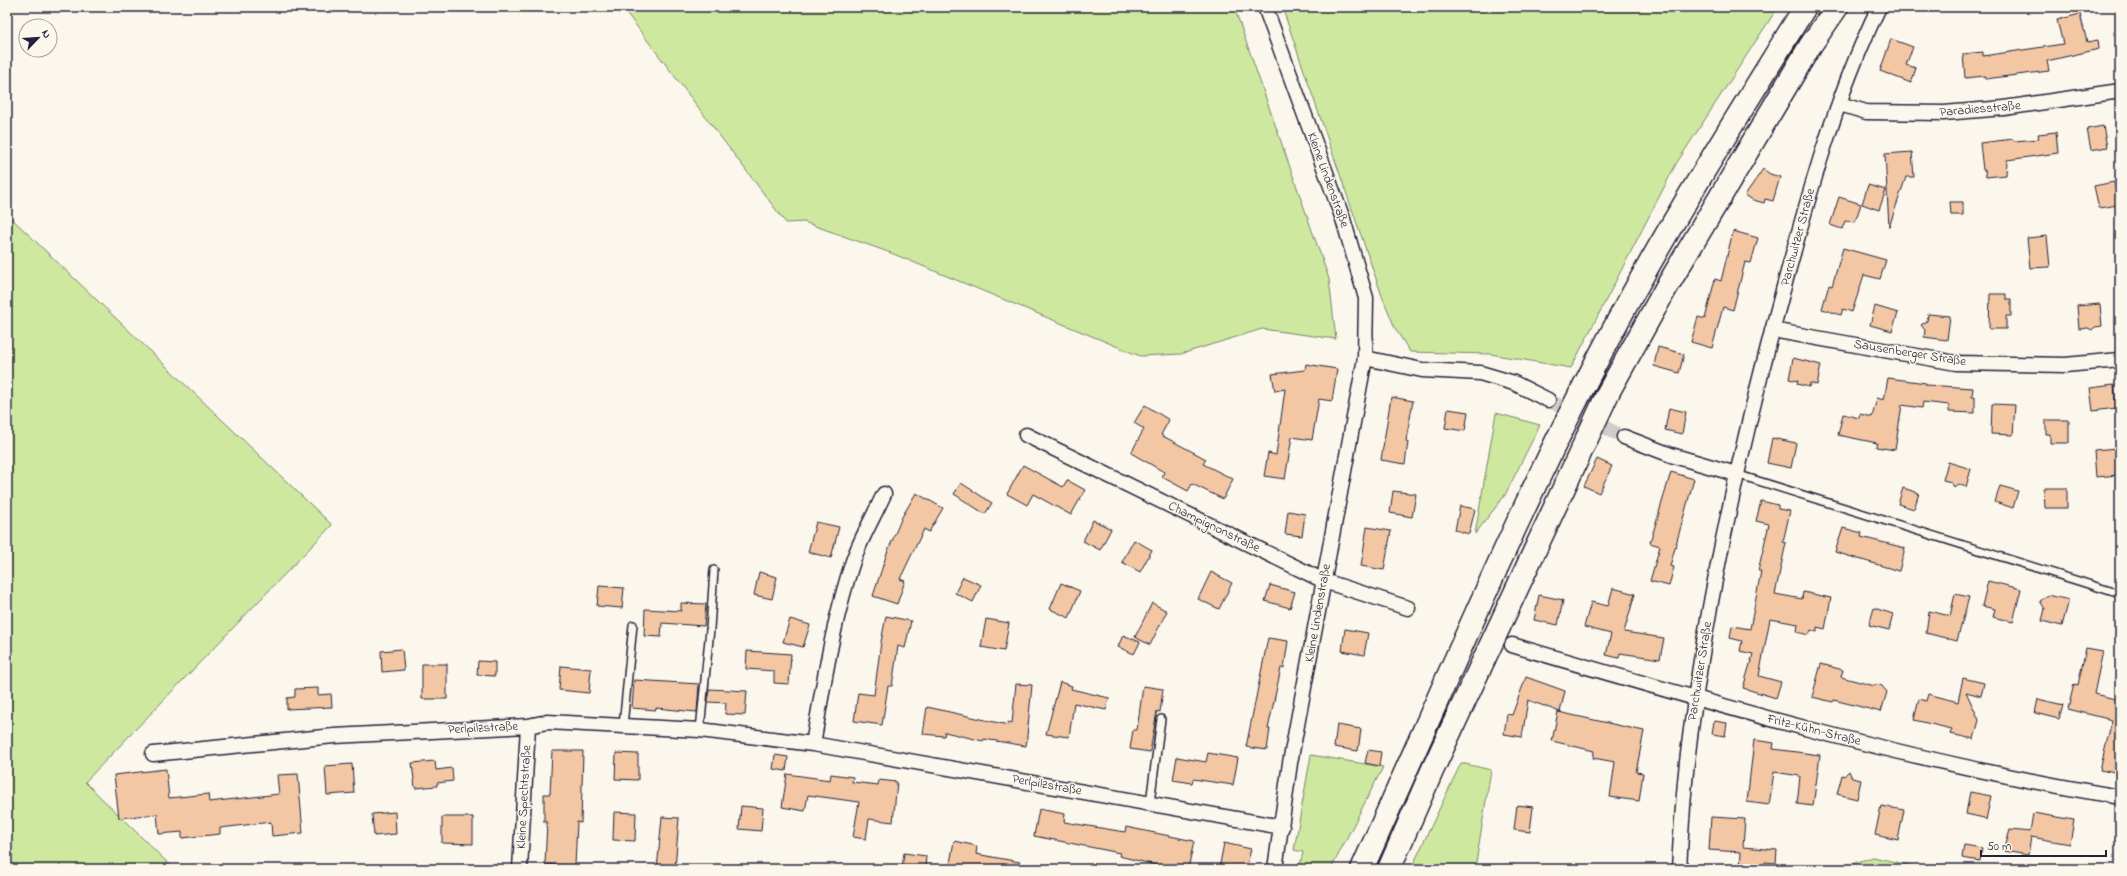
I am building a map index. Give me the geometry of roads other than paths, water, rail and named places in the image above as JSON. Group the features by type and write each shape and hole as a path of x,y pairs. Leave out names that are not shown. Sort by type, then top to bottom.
{"highway":[{"path":"1362,869 1530,496 1631,296 1707,166 1805,7"},
{"path":"1389,869 1432,770 1609,391 1666,288 1810,46 1837,7"}],"street":[{"name":"Kleine Lindenstraße","path":"1265,7 1342,219 1366,298 1365,358 1290,763 1275,869"},
{"name":"Parchwitzer Straße","path":"1679,869 1686,765 1695,699 1718,561 1736,474 1772,330 1815,173 1863,40 1879,7"},
{"name":"Paradiesstraße","path":"1840,104 1866,112 1944,113 2004,108 2120,91"},
{"name":"Sausenberger Straße","path":"1772,330 1956,363 2065,365 2120,360"},
{"path":"1365,358 1422,370 1480,373 1514,383 1548,400"},
{"name":"Champignonstraße","path":"1026,435 1324,581 1408,608"},
{"path":"1624,437 1671,455 1736,474"},
{"path":"813,744 830,645 844,590 854,560 884,494"},
{"name":"Fritz-Kühn-Straße","path":"1512,645 1695,699 1934,761 2120,797"},
{"name":"Perlpilzstraße","path":"153,754 334,736 528,726 547,722 700,730 813,744 1282,827"},
{"name":"Kleine Spechtstraße","path":"520,869 528,726"}],"lane":[{"path":"1736,474 2120,594"},
{"path":"700,730 714,570"},
{"path":"623,726 633,625"},
{"path":"1150,803 1161,719"}],"tunnel":[{"path":"1548,400 1624,437"}]}
